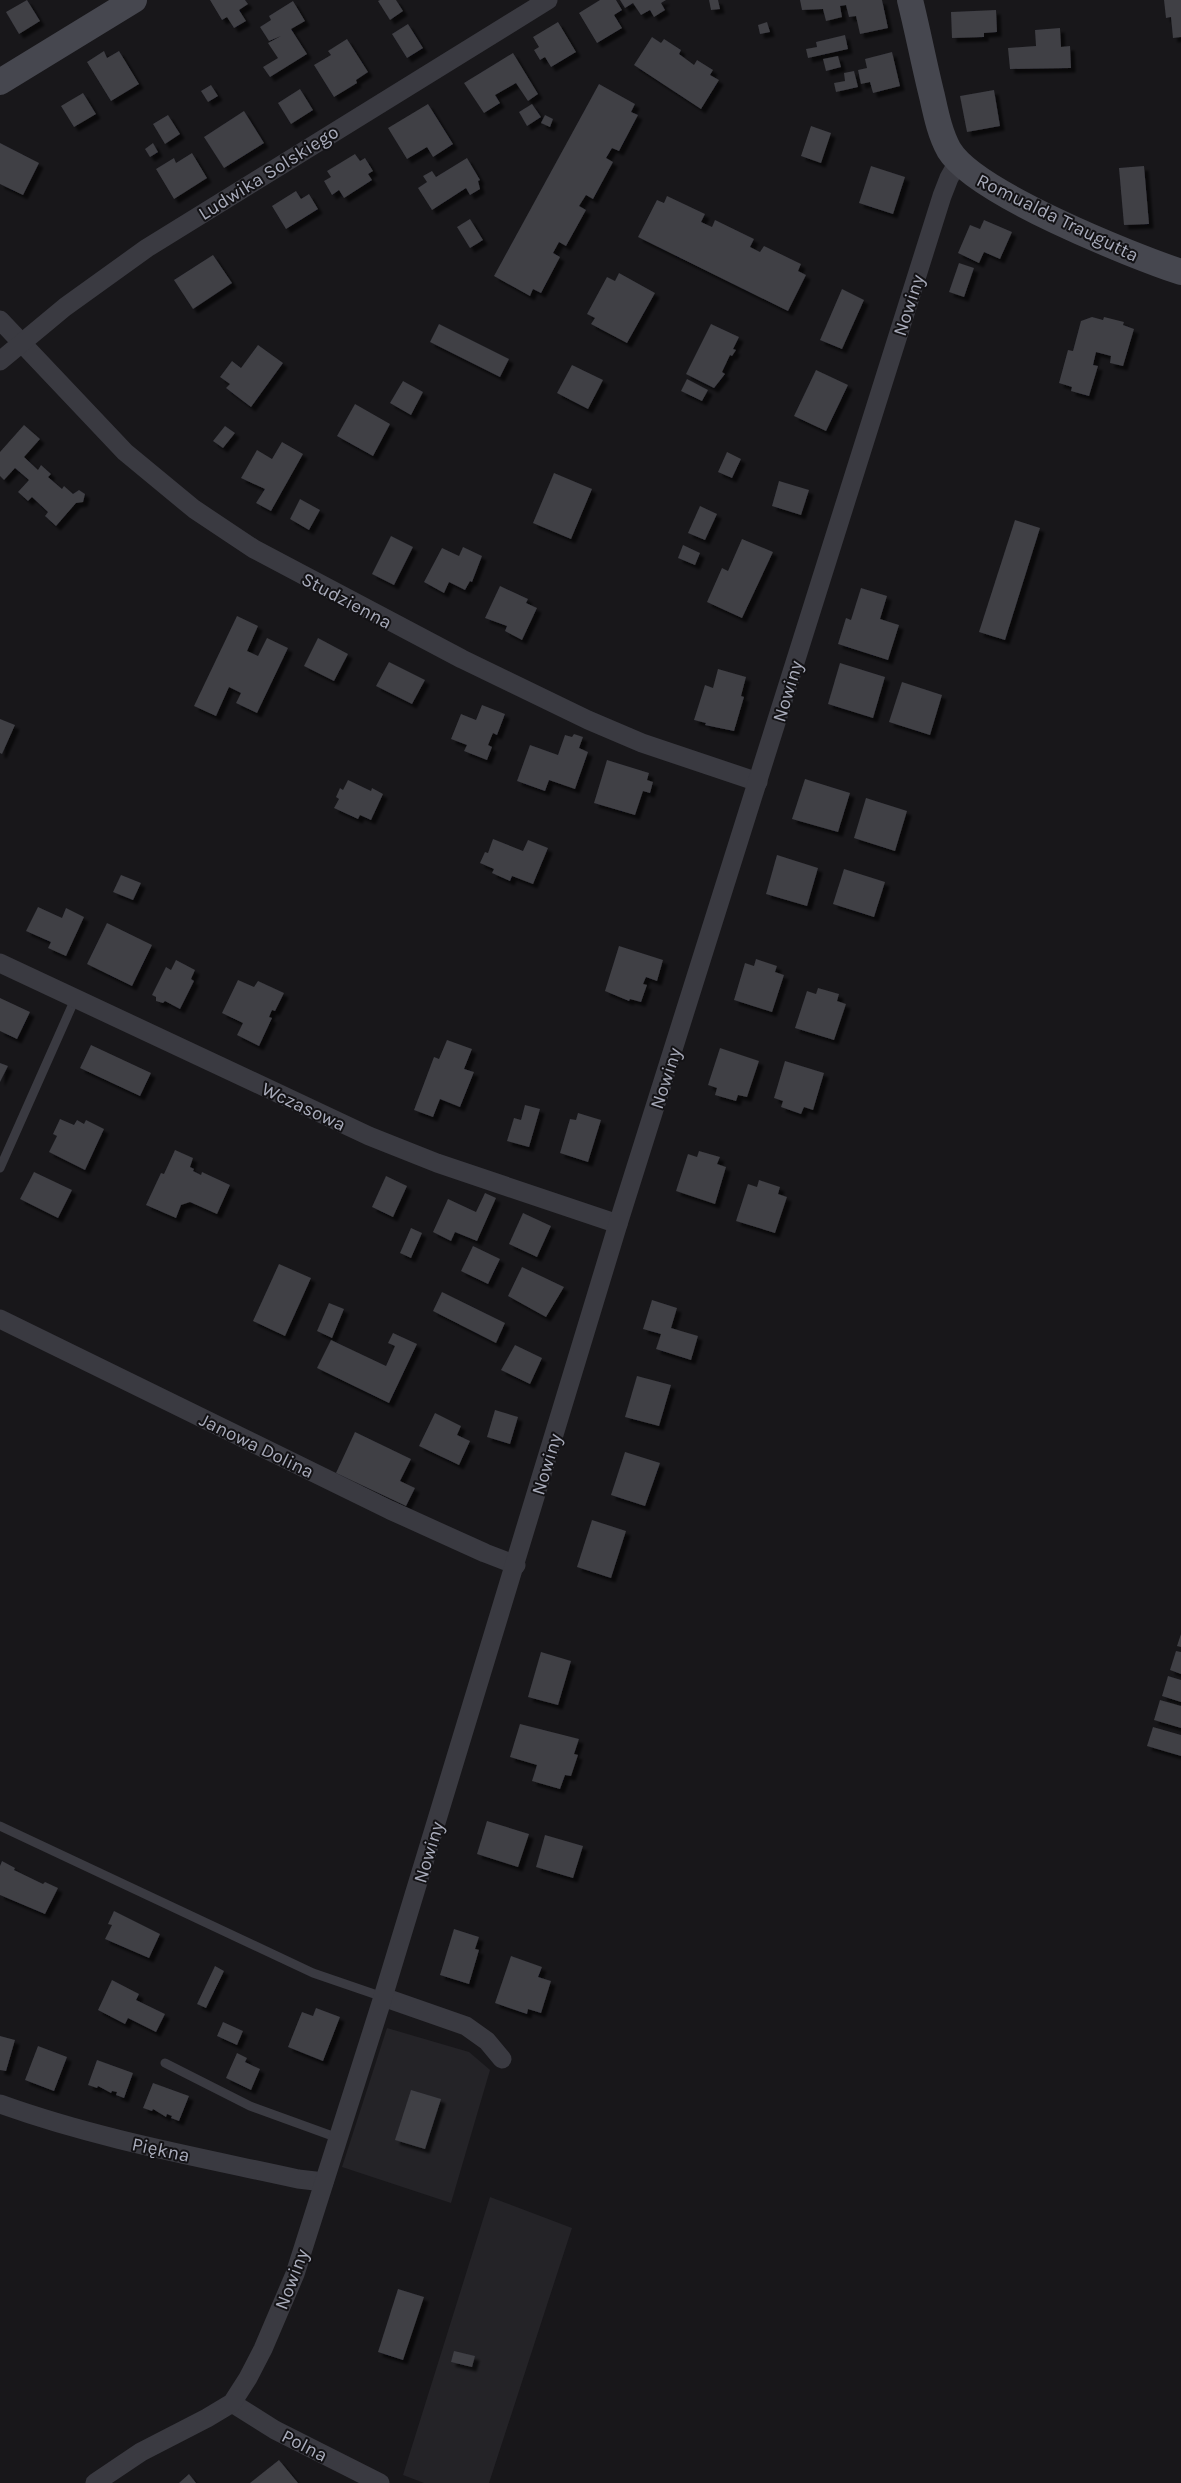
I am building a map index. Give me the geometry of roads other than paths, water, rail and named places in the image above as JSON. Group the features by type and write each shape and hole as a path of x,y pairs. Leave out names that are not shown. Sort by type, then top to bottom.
{"street":[{"path":"0,82 134,0"},
{"name":"Ludwika Solskiego","path":"0,361 86,291 147,248 548,0"},
{"name":"Romualda Traugutta","path":"910,0 940,127 948,148 958,162 973,176 998,191 1133,254 1181,272"},
{"name":"Nowiny","path":"95,2483 141,2452 208,2418 232,2403 248,2378 285,2299 383,1997 516,1565 618,1224 942,196 958,162"},
{"name":"Studzienna","path":"0,320 110,437 142,467 194,509 254,549 462,659 588,720 642,743 758,782"},
{"name":"Wczasowa","path":"0,963 368,1136 437,1163 618,1224"},
{"name":"Janowa Dolina","path":"0,1319 390,1510 485,1554 516,1565"},
{"path":"383,1997 466,2026 482,2036 502,2059"},
{"name":"Piękna","path":"0,2104 64,2125 123,2141 298,2179 324,2182"},
{"name":"Polna","path":"232,2403 275,2430 380,2483"}],"lane":[{"path":"0,1168 75,999"},
{"path":"0,1826 313,1973 383,1997"},
{"path":"165,2063 250,2106 338,2138"}]}
